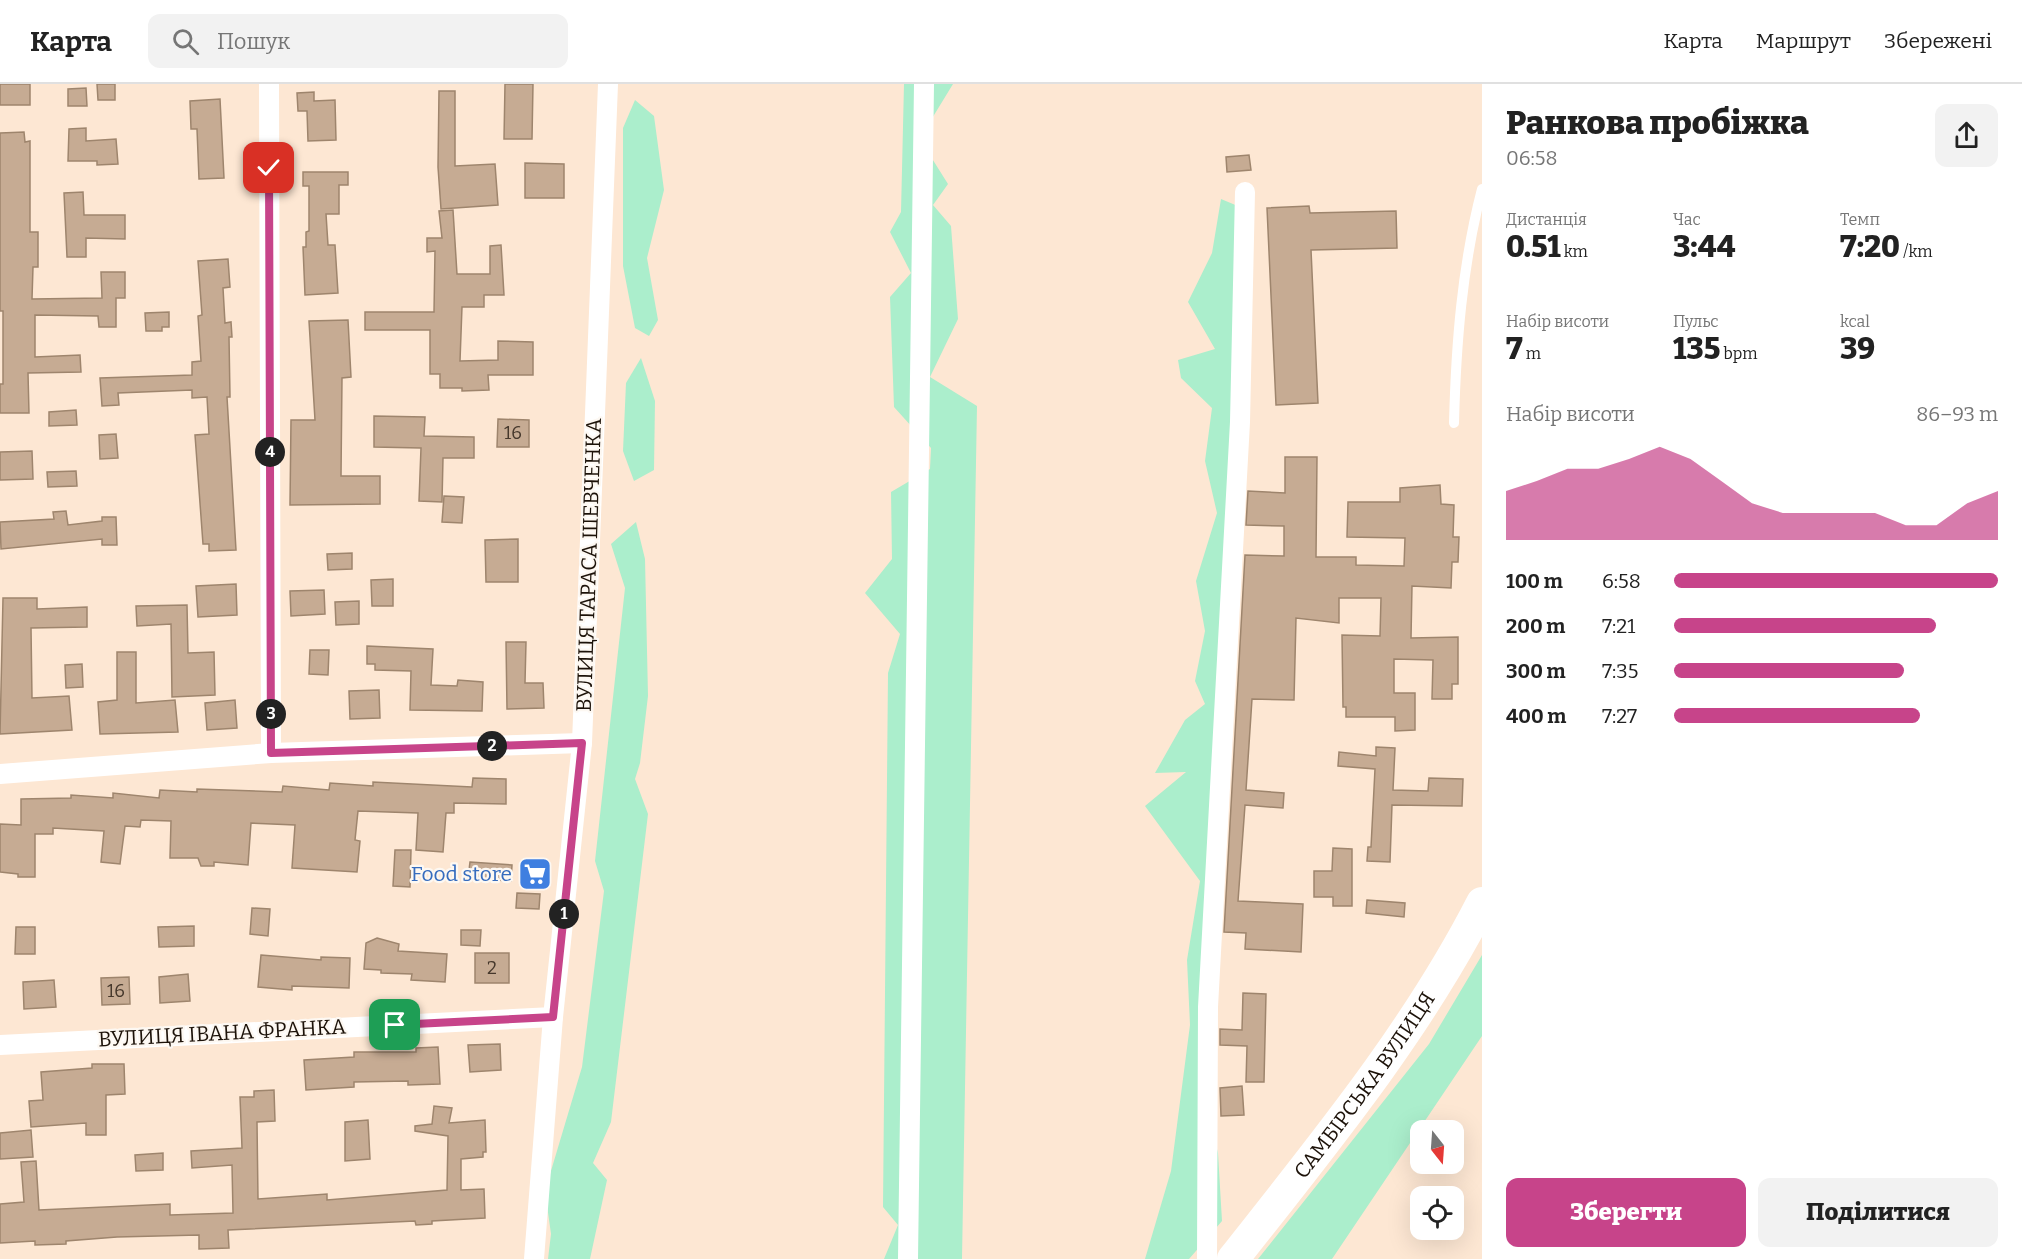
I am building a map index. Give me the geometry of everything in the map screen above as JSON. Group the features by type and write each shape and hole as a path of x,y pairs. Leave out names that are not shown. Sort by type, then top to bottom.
{"main road":[{"name":"САМБІРСЬКА ВУЛИЦЯ","path":"1233,1259 1307,1165 1414,1019 1482,903"}],"street":[{"path":"269,84 271,753"},
{"name":"ВУЛИЦЯ ТАРАСА ШЕВЧЕНКА","path":"534,1259 553,1017 582,743 608,84"},
{"path":"908,1259 924,84"},
{"path":"1207,1259 1208,1007 1240,422 1245,192"},
{"path":"0,774 271,753 582,743"},
{"name":"ВУЛИЦЯ ІВАНА ФРАНКА","path":"0,1045 553,1017"}],"lane":[{"path":"1454,423 1456,347 1467,265 1482,189"}],"green space":[{"path":"904,84 953,84 931,120 931,157 948,184 933,205 951,226 958,319 930,377 977,406 962,1259 884,1259 898,1225 883,1207 888,673 900,634 865,593 892,559 891,492 930,469 931,448 894,407 890,297 911,273 890,232 901,212"},
{"path":"635,100 654,116 664,190 647,258 658,320 649,336 635,328 623,266 623,128"},
{"path":"1221,199 1245,209 1202,1087 1218,1153 1222,1221 1189,1259 1145,1259 1171,1171 1190,1025 1187,960 1200,881 1145,806 1186,772 1155,773 1185,720 1205,704 1195,681 1205,631 1196,581 1217,513 1205,461 1212,408 1181,378 1178,360 1215,349 1188,302 1212,253"},
{"path":"641,358 655,401 654,470 634,481 623,451 626,383"},
{"path":"636,522 645,559 648,696 640,763 635,779 648,814 611,1122 593,1163 607,1180 590,1259 548,1259 551,1234 545,1191 582,1067 604,891 595,861 625,588 611,544"},
{"path":"1482,955 1482,1036 1425,1120 1410,1120 1410,1143 1332,1259 1258,1259 1429,1044"}],"building":[{"path":"0,84 30,84 30,105 0,105"},
{"path":"97,84 115,84 115,100 98,100"},
{"path":"505,84 533,84 532,139 504,139"},
{"path":"86,88 87,106 68,106 68,89"},
{"path":"439,91 455,91 455,166 495,164 498,205 441,209 438,167"},
{"path":"314,92 314,101 335,100 336,140 308,141 307,111 298,111 297,93"},
{"path":"220,99 224,178 199,179 197,129 191,129 190,101"},
{"path":"86,128 86,141 116,139 118,164 97,165 97,161 68,161 69,129"},
{"path":"24,132 25,142 30,141 30,232 38,232 38,267 33,267 32,299 102,298 101,272 125,272 125,298 116,298 116,327 99,327 98,316 35,315 35,357 80,355 81,372 28,373 29,413 0,413 0,384 3,384 3,311 0,311 0,133"},
{"path":"1249,155 1251,170 1227,172 1226,157"},
{"path":"525,163 564,164 564,198 525,198"},
{"path":"303,172 348,172 348,185 339,185 339,214 326,214 328,245 335,245 338,293 305,295 303,247 306,247 306,232 309,231 309,186 303,186"},
{"path":"83,192 84,215 125,215 125,239 86,238 86,257 67,257 64,193"},
{"path":"1309,206 1310,213 1396,211 1397,248 1311,250 1318,403 1276,405 1267,208"},
{"path":"453,210 457,274 490,274 490,246 501,245 504,295 484,295 484,307 462,307 460,361 498,360 498,341 533,342 533,375 488,375 489,390 462,391 462,388 440,388 440,374 430,374 430,330 365,330 365,312 434,312 435,251 427,252 427,238 442,238 439,211"},
{"path":"228,259 230,287 223,288 225,323 231,322 232,337 229,337 230,397 227,397 236,550 209,551 209,544 203,544 195,435 209,434 207,397 192,398 192,390 118,393 119,405 102,406 100,378 192,375 192,362 201,361 198,316 202,315 198,261"},
{"path":"169,312 169,327 162,327 162,331 146,331 145,313"},
{"path":"348,320 351,377 342,378 341,476 380,476 380,504 290,505 291,420 315,420 309,321"},
{"path":"76,410 77,425 49,426 49,412"},
{"path":"374,416 425,417 424,436 474,437 474,458 443,458 442,502 419,501 421,448 374,447"},
{"path":"498,419 529,420 529,447 497,447"},
{"path":"116,434 118,458 100,459 99,435"},
{"path":"32,451 33,479 0,480 0,452"},
{"path":"1285,457 1317,457 1316,557 1356,557 1356,565 1404,566 1405,538 1347,537 1348,502 1400,502 1400,488 1440,485 1441,504 1454,505 1453,537 1459,537 1458,562 1452,562 1451,588 1412,586 1411,638 1458,637 1458,684 1452,684 1452,699 1432,699 1433,660 1394,659 1394,693 1415,693 1415,730 1395,731 1395,717 1346,717 1346,707 1343,707 1342,635 1380,636 1381,598 1339,598 1339,623 1296,618 1294,700 1252,699 1246,790 1284,793 1283,808 1245,805 1238,901 1303,904 1301,952 1245,949 1246,933 1224,932 1245,555 1284,556 1284,526 1246,525 1248,491 1285,493"},
{"path":"76,471 77,486 48,487 47,472"},
{"path":"444,496 464,497 462,523 442,522"},
{"path":"66,511 68,525 102,521 102,517 116,517 117,545 102,545 102,539 1,549 0,522 54,519 53,512"},
{"path":"518,539 518,582 486,582 485,540"},
{"path":"352,553 352,569 328,570 327,554"},
{"path":"393,579 393,606 372,606 371,580"},
{"path":"236,584 237,615 198,617 196,586"},
{"path":"324,590 325,614 291,616 290,591"},
{"path":"3,598 37,598 37,609 87,607 87,627 31,628 32,698 69,696 72,730 0,734"},
{"path":"359,601 359,624 336,625 335,602"},
{"path":"187,605 188,653 214,652 215,695 172,697 171,624 137,626 136,606"},
{"path":"506,642 526,642 525,683 543,683 544,708 507,709"},
{"path":"367,646 433,649 431,685 457,686 458,680 483,682 482,711 410,710 411,671 375,670 375,664 367,664"},
{"path":"310,650 329,650 328,675 309,674"},
{"path":"117,652 136,652 136,703 175,700 178,732 100,734 98,702 117,700"},
{"path":"82,664 83,687 66,688 65,665"},
{"path":"379,690 380,718 350,719 349,691"},
{"path":"235,700 237,728 207,730 205,703"},
{"path":"1376,747 1395,748 1393,790 1428,791 1429,778 1463,779 1462,806 1392,805 1390,862 1367,861 1368,847 1371,847 1375,769 1338,766 1339,752 1376,756"},
{"path":"473,778 506,779 506,804 454,803 454,813 446,813 443,852 416,850 418,813 358,811 355,840 360,841 357,872 292,868 295,825 251,823 248,865 214,862 214,866 201,866 198,858 170,858 171,821 141,820 140,827 125,826 120,864 101,862 104,831 53,828 53,834 35,834 35,877 18,877 18,874 0,872 0,824 21,825 21,799 71,798 71,795 113,798 113,793 159,798 160,790 197,792 197,789 282,792 283,786 329,790 330,783 373,786 373,782 472,787"},
{"path":"1333,848 1352,849 1352,906 1333,906 1333,897 1314,897 1314,871 1332,871"},
{"path":"395,850 411,850 410,887 393,886"},
{"path":"470,862 512,865 511,881 468,878"},
{"path":"517,893 540,894 539,909 516,908"},
{"path":"1367,900 1405,903 1404,917 1366,913"},
{"path":"252,908 270,909 268,936 250,934"},
{"path":"194,926 194,946 159,947 158,927"},
{"path":"16,927 35,927 35,954 15,954"},
{"path":"461,930 481,930 480,946 461,945"},
{"path":"377,938 399,944 398,951 447,954 445,982 411,980 412,974 381,973 381,970 364,969 366,943"},
{"path":"475,953 509,953 509,983 475,983"},
{"path":"261,955 321,960 321,957 350,958 349,988 292,986 292,990 258,987"},
{"path":"188,974 190,1001 160,1003 159,977"},
{"path":"129,977 130,1004 102,1005 101,978"},
{"path":"54,980 56,1007 24,1009 23,982"},
{"path":"1243,993 1266,994 1264,1082 1246,1082 1247,1046 1220,1045 1220,1029 1242,1030"},
{"path":"500,1044 501,1070 470,1072 468,1045"},
{"path":"438,1047 440,1084 408,1085 408,1081 354,1082 354,1087 306,1090 304,1060 354,1057 354,1052 416,1052 416,1048"},
{"path":"92,1064 124,1064 125,1094 106,1095 106,1135 86,1135 86,1123 31,1127 29,1101 43,1100 41,1072 92,1068"},
{"path":"1242,1086 1244,1115 1221,1116 1220,1088"},
{"path":"274,1090 275,1121 257,1122 258,1199 327,1194 327,1200 447,1190 448,1136 415,1131 415,1126 432,1124 434,1106 452,1108 449,1123 485,1120 486,1152 483,1152 483,1157 461,1159 461,1190 484,1189 485,1218 432,1221 432,1224 416,1225 415,1221 228,1230 229,1248 199,1249 199,1235 117,1237 66,1241 66,1244 35,1245 35,1241 0,1243 0,1204 24,1202 21,1162 36,1161 39,1210 170,1204 170,1215 233,1213 232,1165 192,1168 191,1151 242,1148 240,1097 254,1097 254,1091"},
{"path":"368,1120 370,1159 345,1161 345,1122"},
{"path":"31,1130 33,1157 0,1159 0,1133"},
{"path":"163,1153 163,1170 136,1171 135,1155"}],"place":[{"name":"Food store","path":"535,874"}],"route":[{"path":"269,168 271,753 582,743 553,1017 395,1025"}]}
